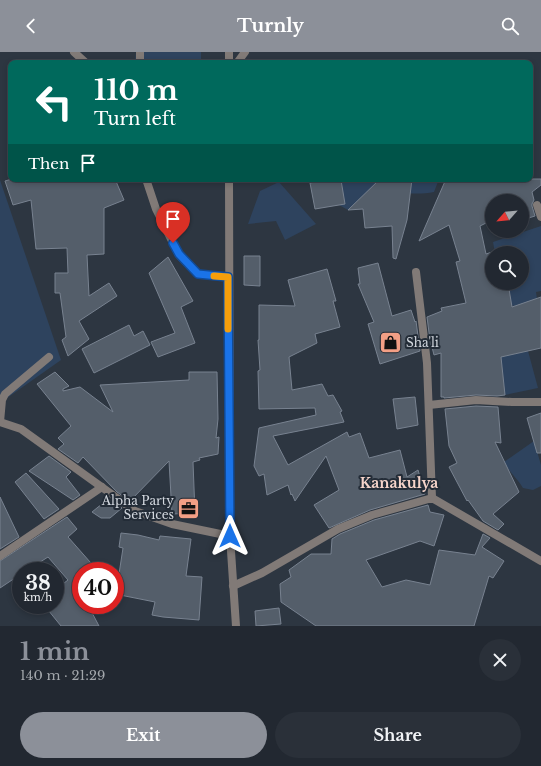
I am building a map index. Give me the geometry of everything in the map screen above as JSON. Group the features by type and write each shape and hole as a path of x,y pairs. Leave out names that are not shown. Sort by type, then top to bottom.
{"street":[{"path":"74,52 83,60"},
{"path":"147,182 156,209 179,254 198,274 228,277"},
{"path":"229,182 228,277 230,536 236,626"},
{"path":"537,205 541,217"},
{"path":"416,272 427,363 432,498"},
{"path":"49,357 5,394 2,400 0,422 21,429 135,510 172,524 230,536"},
{"path":"428,405 476,400 541,402"},
{"path":"0,556 102,487"},
{"path":"233,586 262,573 338,529 372,515 432,498 541,561"}],"shaded area":[{"path":"136,52 201,52 201,60 135,60"},
{"path":"0,180 61,360 0,403"},
{"path":"279,182 316,224 285,240 276,221 248,224 260,191"},
{"path":"341,182 438,182 434,192 419,194 389,190 374,185 348,210 339,205 337,193 343,191"},
{"path":"541,226 541,291 536,292 537,299 514,306 511,305 510,293 503,290 529,290 529,246 494,246 493,242 505,238 529,238 529,230"},
{"path":"528,351 538,388 505,395 501,357"},
{"path":"534,441 541,465 541,486 533,490 523,488 504,462"}],"building":[{"path":"533,179 541,179 541,185 532,192 534,200 532,206 535,216 529,218 529,194 485,194 485,224 480,226 485,249 485,290 509,290 512,307 541,297 541,348 501,357 505,395 441,397 441,353 434,355 432,347 431,348 427,317 442,311 441,308 466,303 456,262 460,261 449,225 419,241 445,182 533,182"},
{"path":"5,181 116,182 124,200 104,208 104,254 87,255 89,296 109,283 117,296 79,321 89,339 68,356 62,340 66,337 60,293 55,293 55,273 68,273 67,248 36,249 31,200 13,205"},
{"path":"341,182 345,204 315,209 310,183"},
{"path":"377,182 412,182 407,220 396,259 393,258 392,226 365,228 363,209 348,210"},
{"path":"244,256 260,256 260,286 244,285"},
{"path":"168,257 193,301 181,307 195,343 158,357 151,342 175,333 149,273"},
{"path":"378,263 392,316 411,310 415,322 416,321 420,351 380,364 368,324 374,322 358,284 360,284 358,268"},
{"path":"327,269 336,301 333,301 340,327 315,334 317,343 289,357 292,390 322,384 328,396 333,395 342,411 340,412 344,422 273,436 288,465 347,432 349,437 360,433 369,458 400,450 407,477 418,470 425,494 370,510 329,528 314,505 339,490 326,456 295,501 292,494 291,495 288,485 267,495 264,474 259,476 254,466 259,428 316,415 315,408 259,409 259,305 295,306 288,280"},
{"path":"129,325 134,336 143,331 150,345 94,373 82,349"},
{"path":"55,372 69,386 63,389 63,391 80,387 113,412 100,385 189,380 189,372 217,372 218,419 216,438 219,437 218,454 199,458 200,460 193,462 195,513 172,514 169,461 130,501 117,492 83,457 78,463 58,449 64,444 58,438 71,426 37,384"},
{"path":"415,397 418,425 397,429 393,399"},
{"path":"476,406 498,407 501,443 495,442 519,492 493,514 504,524 498,530 483,521 468,500 467,501 449,467 457,463 449,446 445,409"},
{"path":"541,413 541,453 537,453 527,418"},
{"path":"49,456 71,472 66,477 80,495 73,500 29,471"},
{"path":"26,473 59,509 44,519 15,482"},
{"path":"0,497 19,537 0,549"},
{"path":"108,499 122,508 110,518 101,518 92,512"},
{"path":"428,505 430,512 444,515 434,546 420,541 366,560 382,587 406,580 430,585 439,550 475,555 483,534 490,538 482,547 504,561 493,578 489,576 474,626 316,626 281,602 280,584 291,577 289,570 311,554 331,554 332,539 340,534 374,520"},
{"path":"67,517 77,529 68,537 90,562 72,562 72,614 93,614 99,626 61,626 51,614 64,614 64,583 68,580 64,575 64,562 52,562 48,557 40,562 12,562 12,580 0,588 0,561"},
{"path":"121,533 159,540 160,536 191,539 186,576 202,577 199,620 152,615 155,602 124,596 124,562 121,562 123,548 119,547"},
{"path":"279,608 281,624 256,626 255,611"}],"slow traffic":[{"path":"214,276 228,277 228,329"}],"place":[{"name":"Sha'li","path":"391,343"},
{"name":"Alpha Party Services","path":"189,508"}],"district":[{"name":"Kanakulya","path":"399,483"}],"route":[{"path":"173,243 179,254 198,274 228,277 230,536"}]}
